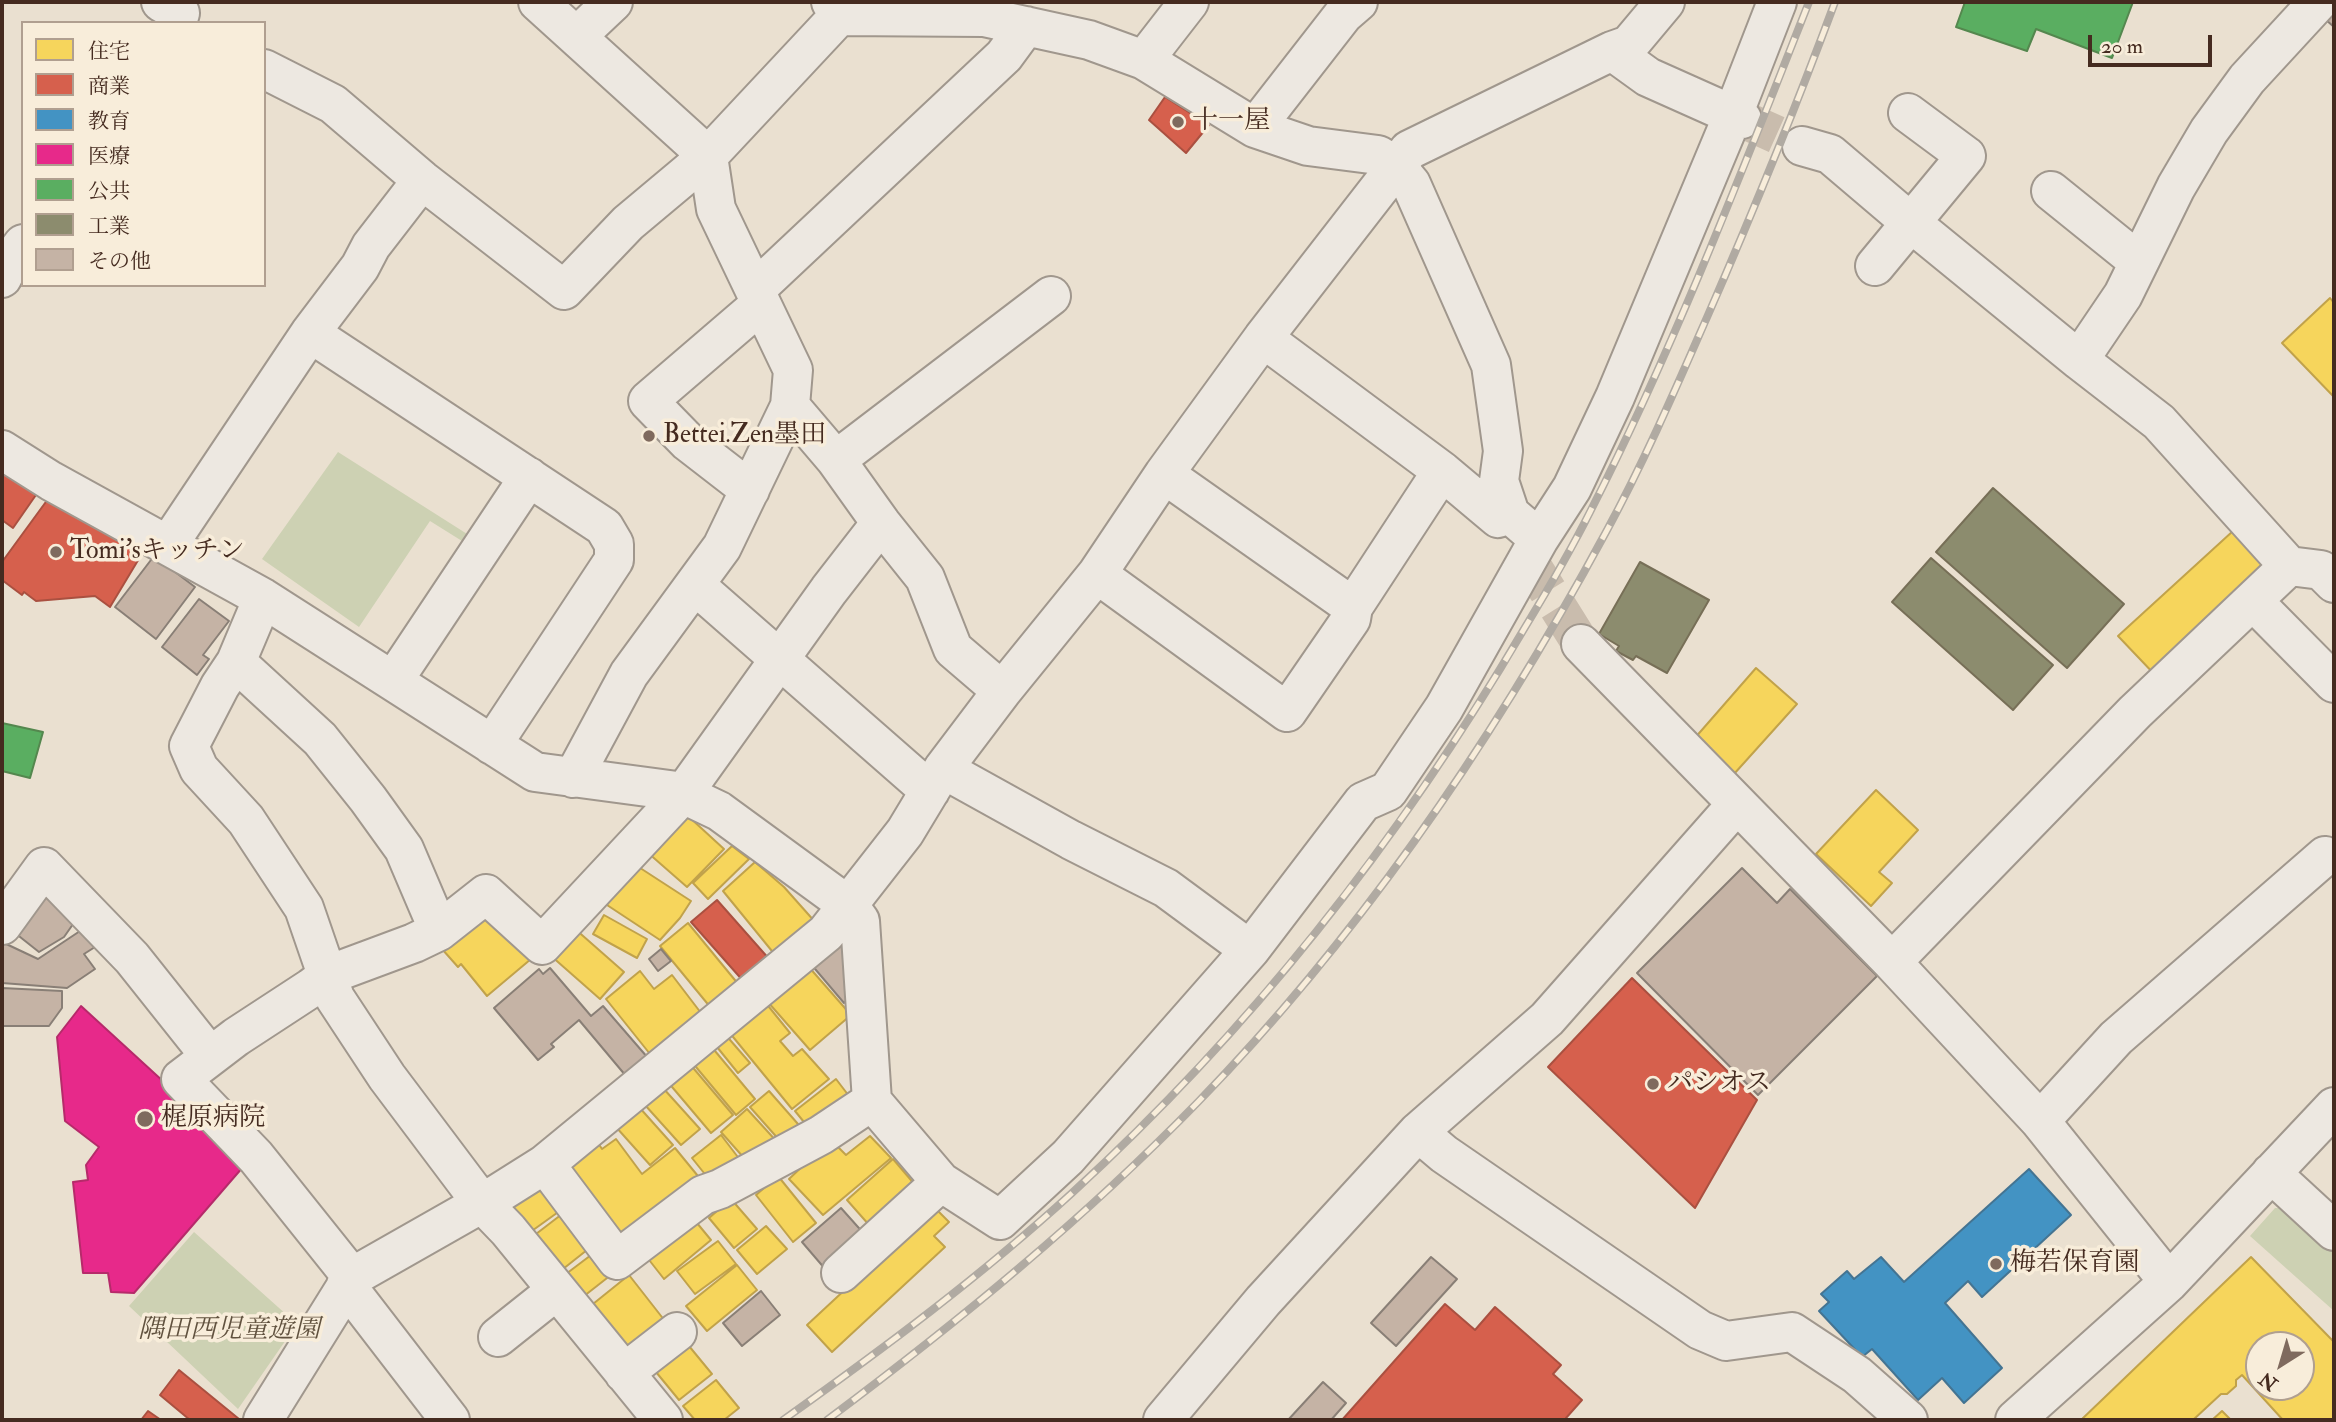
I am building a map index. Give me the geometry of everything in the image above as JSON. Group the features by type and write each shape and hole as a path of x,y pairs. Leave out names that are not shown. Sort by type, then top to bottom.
{"street":[{"path":"161,2 180,13 178,21"},
{"path":"538,2 708,156 716,209 793,370 790,406 722,547 629,674 573,778"},
{"path":"578,36 613,2"},
{"path":"1144,60 1189,2"},
{"path":"1255,128 1343,15 1358,2"},
{"path":"263,1420 349,1281 545,1164 827,933 905,832 936,780 1002,691 1097,574 1164,474 1264,338 1409,150 1629,45 1665,2"},
{"path":"2,450 51,481 263,598 535,772 677,791 719,811 849,906 860,921 872,1101 941,1182 1000,1220 1068,1157 1250,950 1363,802 1388,791 1444,708 1539,539 1572,488 1615,397 1737,117 1777,2"},
{"path":"2079,360 2123,295 2176,187 2209,131 2248,79 2318,2"},
{"path":"266,70 333,104 422,180 564,290 628,223 708,156 835,9 984,17 1090,40 1144,60 1255,128 1308,146 1378,155 1396,166 1410,184 1491,365 1503,451 1499,481 1510,514 1539,539"},
{"path":"750,490 688,442 648,401 1004,56 1026,26"},
{"path":"1612,51 1648,77 1737,117"},
{"path":"1875,266 1966,156 1908,113"},
{"path":"1802,146 1830,154 2079,360 2159,422 2320,569 2253,601 2135,712 1892,962"},
{"path":"168,545 310,333 360,267 371,246 422,180"},
{"path":"2051,191 2139,262"},
{"path":"2,278 21,247"},
{"path":"836,460 1051,296"},
{"path":"310,333 604,527 614,544 614,561 492,745"},
{"path":"1264,338 1442,471 1498,518 1510,514"},
{"path":"790,406 836,460 925,578 953,649 1002,691"},
{"path":"1097,574 1287,712 1351,619 1353,607 1442,471"},
{"path":"1164,474 1353,607"},
{"path":"393,681 529,477"},
{"path":"450,1420 256,1157 181,1079 236,1037 328,975 439,931 486,894 542,945 682,794 829,590 881,523"},
{"path":"696,586 780,658 936,780 1071,840 1166,888 1250,950"},
{"path":"263,598 236,662 220,686 189,746 199,769 246,820 304,908 335,998 387,1077 481,1202 508,1230 663,1420"},
{"path":"2253,601 2334,683"},
{"path":"1581,644 1892,962 2039,1121 2169,1282"},
{"path":"236,662 320,738 369,799 404,849 439,931"},
{"path":"1163,1420 1263,1301 1418,1132 1546,1019 1736,805"},
{"path":"2039,1121 2116,1038 2325,856"},
{"path":"2,925 44,867 132,958 210,1056"},
{"path":"545,1164 617,1259 703,1195 720,1189 821,1135 872,1101"},
{"path":"2015,1420 2169,1282 2334,1107"},
{"path":"1418,1132 1444,1154 1700,1330 1726,1341 1792,1332 1857,1375 1908,1420"},
{"path":"2272,1173 2334,1231"},
{"path":"841,1273 941,1182"},
{"path":"498,1337 557,1290"},
{"path":"624,1373 677,1332"}],"green space":[{"path":"338,452 475,539 470,546 430,521 359,627 262,559"},
{"path":"2275,1208 2288,1208 2334,1252 2334,1311 2250,1236"},
{"name":"隅田西児童遊園","path":"194,1232 297,1324 238,1409 129,1306"}],"building: 住宅":[{"path":"2330,298 2334,303 2334,397 2282,343"},
{"path":"2233,531 2271,573 2157,677 2118,636"},
{"path":"1756,668 1797,704 1734,774 1694,739"},
{"path":"1876,790 1918,830 1879,872 1892,883 1871,906 1816,854"},
{"path":"688,816 724,849 687,887 647,852"},
{"path":"732,846 749,859 708,899 693,883"},
{"path":"755,862 784,887 816,923 776,956 723,891"},
{"path":"634,864 691,901 660,940 607,905"},
{"path":"489,910 531,959 487,996 461,964 458,967 442,949"},
{"path":"604,915 647,939 637,958 593,934"},
{"path":"688,923 739,985 711,1008 660,946"},
{"path":"574,928 624,972 600,999 550,955"},
{"path":"808,966 851,1015 810,1050 767,1001"},
{"path":"640,971 654,989 672,975 701,1013 650,1054 606,999"},
{"path":"765,1002 790,1033 780,1041 793,1056 802,1049 829,1079 792,1109 729,1032"},
{"path":"724,1033 750,1063 738,1073 713,1042"},
{"path":"710,1045 755,1099 736,1115 691,1061"},
{"path":"689,1063 733,1115 711,1133 667,1081"},
{"path":"836,1079 849,1096 808,1127 795,1111"},
{"path":"663,1088 700,1129 681,1145 645,1105"},
{"path":"769,1091 805,1132 781,1142 750,1107"},
{"path":"639,1107 673,1145 650,1165 616,1127"},
{"path":"747,1109 779,1144 752,1167 721,1132"},
{"path":"721,1135 747,1169 716,1188 692,1158"},
{"path":"870,1136 891,1158 823,1215 789,1179 807,1162 835,1144 846,1155"},
{"path":"616,1139 642,1174 675,1148 702,1181 619,1246 561,1173 598,1143 602,1149"},
{"path":"893,1159 916,1186 870,1226 847,1200"},
{"path":"778,1176 816,1223 793,1242 756,1195"},
{"path":"547,1178 568,1205 529,1233 509,1206"},
{"path":"731,1199 757,1229 734,1248 709,1218"},
{"path":"934,1207 949,1222 934,1236 945,1247 832,1352 807,1325"},
{"path":"566,1211 592,1246 563,1269 536,1234"},
{"path":"692,1217 711,1240 664,1279 646,1256"},
{"path":"766,1226 787,1249 757,1274 737,1250"},
{"path":"718,1241 736,1264 695,1294 677,1271"},
{"path":"599,1249 616,1271 579,1300 562,1277"},
{"path":"2251,1257 2334,1342 2334,1420 2283,1420 2266,1401 2315,1401 2315,1331 2245,1331 2245,1378 2242,1375 2236,1380 2236,1386 2227,1394 2221,1394 2193,1420 2081,1420"},
{"path":"737,1265 757,1290 707,1331 686,1306"},
{"path":"629,1275 665,1321 623,1354 588,1308"},
{"path":"689,1346 712,1374 679,1400 656,1372"},
{"path":"716,1380 739,1408 724,1420 695,1420 683,1406"},
{"path":"2222,1411 2231,1420 2212,1420"}],"building: 商業":[{"name":"十一屋","path":"1165,97 1209,125 1186,153 1149,120"},
{"path":"2,468 38,492 13,528 2,520"},
{"path":"48,499 143,552 110,607 95,596 36,601 24,592 22,595 2,580 2,562"},
{"path":"717,900 770,960 745,983 691,922"},
{"name":"パシオス","path":"1632,978 1757,1100 1695,1208 1548,1067"},
{"path":"1445,1304 1475,1330 1495,1307 1561,1365 1553,1374 1582,1400 1566,1418 1569,1420 1342,1420"},
{"path":"179,1370 239,1419 190,1420 160,1395"},
{"path":"148,1411 161,1420 141,1420"}],"building: 教育":[{"path":"2029,1169 2071,1215 1982,1297 1968,1281 1945,1303 2002,1368 1964,1403 1942,1378 1918,1400 1872,1349 1862,1357 1819,1311 1829,1302 1821,1294 1847,1271 1854,1279 1881,1257 1904,1282"}],"building: 医療":[{"path":"81,1006 249,1160 134,1293 111,1292 108,1273 83,1273 73,1182 88,1180 86,1165 99,1147 65,1121 57,1037"}],"building: 公共":[{"path":"1965,2 2133,2 2112,58 2036,29 2027,51 1956,27"},
{"path":"2,723 43,732 30,778 2,771"}],"building: 工業":[{"path":"1993,488 2124,604 2067,668 1936,552"},
{"path":"1931,558 2053,665 2013,710 1892,602"},
{"path":"1640,562 1709,600 1667,673 1636,656 1633,660 1616,651 1619,646 1599,634"}],"building: その他":[{"path":"2334,8 2334,27 2325,19"},
{"path":"154,556 195,587 156,639 115,607"},
{"path":"199,599 229,621 203,655 209,659 197,675 162,647"},
{"path":"1742,868 1777,903 1790,889 1877,976 1758,1095 1637,973"},
{"path":"46,882 78,917 64,937 39,952 10,929"},
{"path":"83,929 95,947 84,954 95,969 67,988 2,983 2,942 38,959"},
{"path":"838,938 848,948 854,994 844,1003 810,963"},
{"path":"661,949 671,961 658,971 649,959"},
{"path":"550,968 591,1016 603,1006 648,1058 626,1076 579,1020 551,1044 554,1047 538,1060 494,1008 539,969 543,974"},
{"path":"2,988 62,991 62,1008 49,1026 2,1026"},
{"path":"841,1208 866,1236 826,1270 802,1242"},
{"path":"1431,1257 1457,1279 1396,1346 1371,1323"},
{"path":"761,1291 780,1315 742,1346 723,1323"},
{"path":"1323,1382 1346,1403 1331,1420 1288,1420"}],"tunnel":[{"path":"1742,119 1802,146"},
{"path":"1528,559 1581,644"}],"railway":[{"path":"783,1420 967,1283 1072,1193 1201,1065 1319,928 1374,856 1477,706 1550,586 1590,512 1678,323 1809,2"},
{"path":"827,1420 1019,1268 1155,1145 1258,1038 1315,971 1422,831 1471,759 1563,609 1633,479 1672,397 1741,237 1835,2"}],"place":[{"name":"十一屋","path":"1178,122"},
{"name":"Bettei.Zen墨田","path":"649,436"},
{"name":"Tomi'sキッチン","path":"56,552"},
{"name":"パシオス","path":"1653,1084"},
{"name":"梶原病院","path":"145,1119"},
{"name":"梅若保育園","path":"1996,1264"}]}
